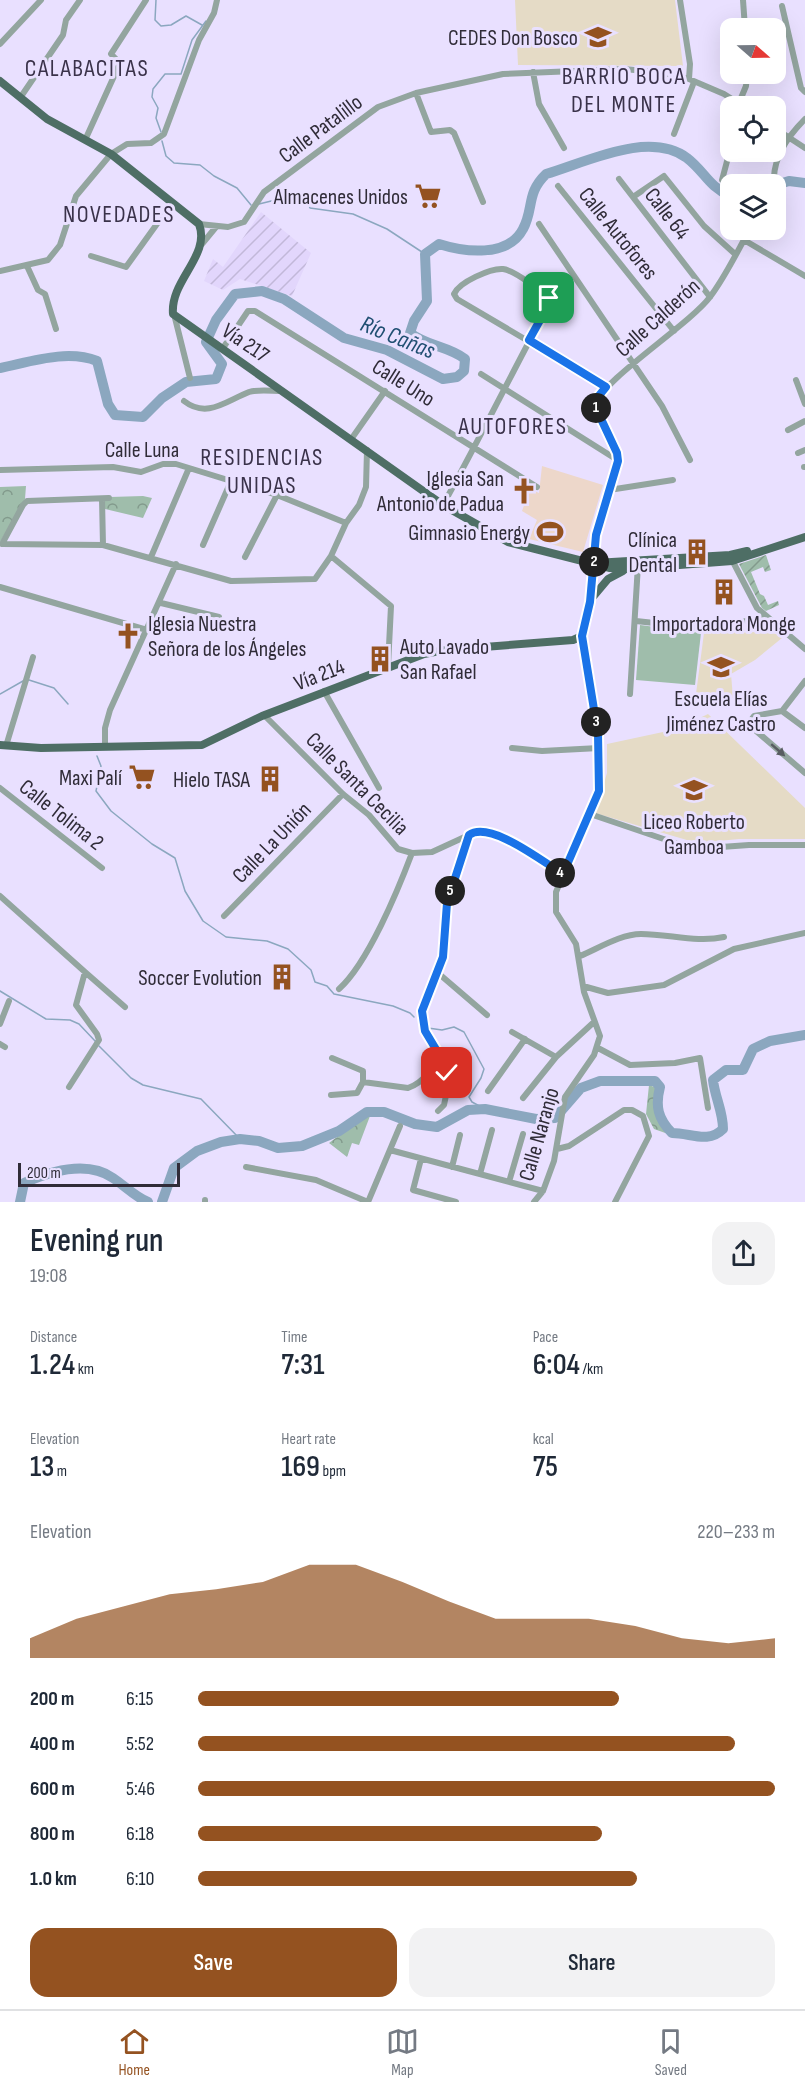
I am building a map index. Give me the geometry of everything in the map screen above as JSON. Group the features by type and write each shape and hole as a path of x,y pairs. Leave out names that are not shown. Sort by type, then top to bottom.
{"main road":[{"path":"0,81 47,119 86,138 111,154 199,224 202,244 174,292 173,314"},
{"name":"Vía 217","path":"173,314 352,438 443,505 508,542 594,564"},
{"path":"731,558 805,531"},
{"path":"594,564 638,566 731,558 805,537"},
{"path":"594,564 627,569"},
{"path":"582,636 590,602 594,564"},
{"path":"590,602 608,579 638,566"},
{"name":"Vía 214","path":"2,747 202,746 264,715 388,666 445,650 573,640 582,636"}],"street":[{"path":"2,39 41,0"},
{"path":"20,98 58,44 66,20 80,0"},
{"path":"86,138 120,63 111,54 146,0"},
{"path":"0,271 48,260 56,252 76,196 111,154 127,144 151,143 167,131 199,40 214,13 217,0"},
{"path":"674,134 692,81 680,0"},
{"path":"743,0 744,18"},
{"path":"782,6 801,88 805,92"},
{"name":"Calle Patalillo","path":"199,224 238,225 248,218 259,198 364,115 416,93 503,74 624,69 692,81 723,96"},
{"path":"533,72 539,104 564,148"},
{"path":"416,93 431,132 450,130 454,134 483,202"},
{"path":"774,174 775,166 788,137 805,120"},
{"path":"788,137 805,148"},
{"path":"633,197 664,176 704,226 735,254"},
{"name":"Calle 64","path":"619,179 710,297"},
{"name":"Calle Autofores","path":"558,186 674,331"},
{"path":"92,256 126,267 172,203"},
{"path":"539,224 662,406 690,460"},
{"path":"202,244 216,226"},
{"path":"744,240 805,275"},
{"name":"Calle Calderón","path":"618,461 617,453 595,406 597,398 606,387 674,331 710,297 744,240"},
{"path":"27,266 38,290 45,294 56,329"},
{"path":"443,505 475,448 529,340 549,304 549,298 503,269 495,269 464,284 454,294 457,299 529,340 606,387"},
{"name":"Calle Uno","path":"223,348 252,310 537,487"},
{"path":"173,314 190,378"},
{"path":"481,374 618,461 596,535 594,564"},
{"path":"796,380 803,391 805,404"},
{"path":"183,401 191,407 206,409 230,403 250,392 285,391"},
{"path":"352,438 385,391"},
{"path":"788,430 805,421"},
{"path":"104,545 106,498 25,503 2,544 104,545 231,581 315,579 332,556 346,523 359,505 366,487 367,450"},
{"name":"Calle Luna","path":"0,470 113,467 141,472 163,464 189,468 277,495 346,523"},
{"path":"151,557 189,468"},
{"path":"609,490 673,480"},
{"path":"203,545 231,481"},
{"path":"245,557 277,495"},
{"path":"332,556 391,606 388,666"},
{"path":"731,558 750,598 763,615 805,649"},
{"path":"105,747 105,728 110,710 161,603 176,564"},
{"path":"630,694 638,566"},
{"path":"0,587 147,630"},
{"path":"161,603 219,617"},
{"path":"636,621 719,630 763,615"},
{"path":"582,636 592,690 598,748 599,791 556,892 556,912 571,933 580,956 583,986 600,1036 598,1048 630,1065 675,1063 700,1058 708,1108"},
{"path":"2,747 33,657"},
{"path":"805,681 782,711 754,716 748,724 805,773"},
{"path":"324,691 379,788"},
{"path":"782,711 805,728"},
{"name":"Calle Santa Cecilia","path":"264,715 343,794 369,815 398,849 412,853 436,851 469,835"},
{"path":"512,748 542,751 598,748"},
{"name":"Calle Tolima 2","path":"0,788 102,868"},
{"name":"Calle La Unión","path":"224,916 343,794"},
{"path":"590,814 693,849 749,844 805,845"},
{"path":"438,1111 444,1105 448,1086 446,1067 425,1031 422,1019 423,1006 443,957 448,898 469,835 486,830 506,839 563,874"},
{"path":"339,989 352,974 394,899 412,853"},
{"path":"0,897 125,1007"},
{"path":"583,986 608,993 664,985 734,949 805,933"},
{"path":"580,956 623,937 639,934 710,940 724,937"},
{"path":"69,1087 99,1040 76,1005 85,972"},
{"path":"438,973 487,1015"},
{"path":"0,1024 9,1001"},
{"path":"523,1098 556,1057 594,1022"},
{"path":"512,1032 556,1057"},
{"path":"488,1090 525,1039"},
{"name":"Calle Naranjo","path":"534,1202 543,1191 557,1149 565,1096 598,1048"},
{"path":"363,1082 408,1088 416,1086 429,1073 438,1053"},
{"path":"331,1095 355,1094 363,1082 362,1069 332,1058"},
{"path":"557,1149 569,1146 624,1110 632,1110 643,1116 649,1136 615,1202"},
{"path":"246,1167 316,1180 368,1202 400,1126"},
{"path":"480,1174 492,1130"},
{"path":"509,1182 523,1134"},
{"path":"452,1167 460,1135"},
{"path":"390,1150 543,1191"},
{"path":"421,1159 413,1190 456,1202"}],"shaded area":[{"name":"CEDES Don Bosco","path":"515,0 675,0 683,66 518,65"},
{"path":"261,212 311,253 292,296 240,279 223,290 204,281 213,259 223,267"},
{"path":"542,466 603,485 583,552 529,539 537,520 522,511 530,489 539,493"},
{"name":"Escuela Elías Jiménez Castro","path":"759,621 782,638 755,660 731,674 733,698 694,709 704,633 722,633"},
{"name":"Liceo Roberto Gamboa","path":"708,714 805,808 805,839 739,839 697,843 595,813 607,773 607,744 677,729"}],"green space":[{"path":"26,486 25,499 0,542 0,487"},
{"path":"110,497 152,498 143,518 105,509 104,500"},
{"path":"766,555 771,570 765,572 763,567 751,572 760,594 764,596 768,605 778,601 779,605 766,611 762,608 739,564"},
{"path":"640,625 701,633 695,685 636,680"},
{"path":"649,1085 657,1088 655,1102 657,1113 671,1135 654,1129 646,1114"},
{"path":"366,1115 370,1116 359,1145 352,1143 347,1157 329,1143"}],"waterway":[{"path":"156,0 155,20 161,26 171,25 186,16 202,25"},
{"path":"161,132 156,118 158,108 152,97 153,89 165,74 181,74 192,40 206,21"},
{"path":"162,141 166,156 174,163 200,165 214,176 237,188 251,205"},
{"name":"Río Cañas","path":"0,368 61,356 97,361 108,404 115,415 143,417 162,398 186,382 216,379 222,364 206,342 216,320 235,294 262,291 284,299 344,338 387,350 443,379 457,377 464,371 465,359 410,333 414,321 427,301 425,254 439,244 473,250 496,249 507,245 523,229 533,194 546,174 618,151 655,147 672,150 687,158 720,190"},
{"name":"Río Cañas","path":"786,182 805,183"},
{"path":"259,204 304,193 310,208 353,214 387,229 425,254"},
{"path":"29,680 54,688 68,704"},
{"path":"0,694 23,681"},
{"path":"97,756 101,766 96,791 111,811 152,844 175,858 185,891 203,921 226,937 267,941 288,949 311,970 315,982 327,986 334,994 393,1006 414,1017"},
{"path":"0,991 46,1019 70,1020 79,1024 96,1042"},
{"path":"428,1028 442,1030 454,1027 464,1032 484,1069 469,1097 472,1102 485,1109"},
{"path":"162,1202 174,1168 197,1151 221,1142 240,1139 259,1141 278,1148 302,1146 339,1131 367,1112 384,1112 415,1124 437,1127 468,1110 485,1109 536,1119 555,1118 581,1088 600,1081 655,1081 660,1087 659,1112 672,1133 699,1137 711,1136 723,1129 713,1080 726,1070 743,1070 753,1049 770,1041 805,1035"},
{"path":"99,1046 131,1078 143,1085 201,1099 240,1139"},
{"path":"20,1202 24,1183 69,1169 103,1173 148,1202"}],"place":[{"name":"CEDES Don Bosco","path":"598,37"},
{"name":"Almacenes Unidos","path":"428,196"},
{"name":"Iglesia San Antonio de Padua","path":"524,491"},
{"name":"Gimnasio Energy","path":"550,532"},
{"name":"Clínica Dental","path":"697,552"},
{"name":"Importadora Monge","path":"724,592"},
{"name":"Iglesia Nuestra Señora de los Ángeles","path":"128,636"},
{"name":"Auto Lavado San Rafael","path":"380,659"},
{"name":"Escuela Elías Jiménez Castro","path":"721,667"},
{"name":"Maxi Palí","path":"142,777"},
{"name":"Hielo TASA","path":"270,779"},
{"name":"Liceo Roberto Gamboa","path":"694,790"},
{"name":"Soccer Evolution","path":"282,977"}],"district":[{"name":"CALABACITAS","path":"87,68"},
{"name":"BARRIO BOCA DEL MONTE","path":"624,90"},
{"name":"NOVEDADES","path":"119,214"},
{"name":"AUTOFORES","path":"513,426"},
{"name":"RESIDENCIAS UNIDAS","path":"262,471"}],"route":[{"path":"447,1073 443,1061 422,1024 422,1011 443,957 450,888 469,835 472,832 486,830 506,839 563,874 595,806 599,791 598,734 582,636 590,602 596,535 618,461 617,453 595,406 597,398 606,387 529,340 549,304 549,298"}]}
